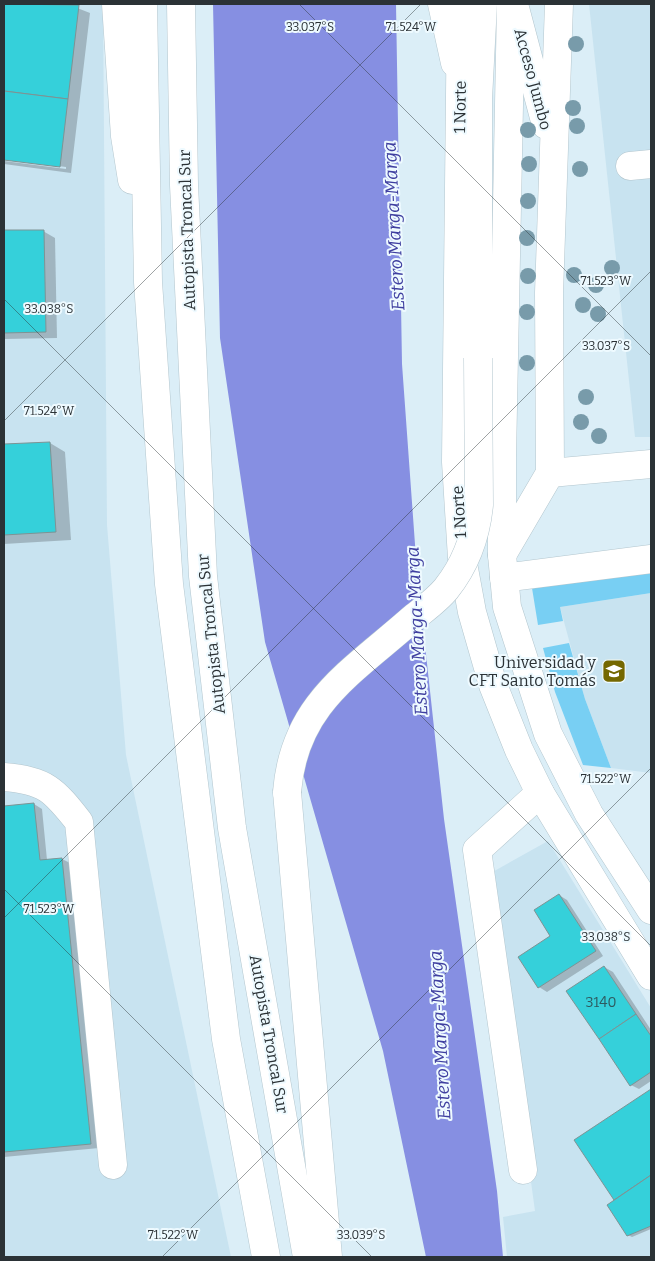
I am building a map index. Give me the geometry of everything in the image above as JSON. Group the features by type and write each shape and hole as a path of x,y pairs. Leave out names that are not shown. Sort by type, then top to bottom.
{"main road":[{"path":"116,4 125,136 148,282"},
{"path":"143,4 148,282 169,584 196,813 226,1039 266,1257"},
{"name":"Autopista Troncal Sur","path":"181,4 184,184 203,576 232,828 307,1257"},
{"path":"442,4 460,86"},
{"name":"1 Norte","path":"461,4 456,462 462,558 472,612 493,685 519,750 540,793 651,976"},
{"path":"328,1257 287,792 293,752 311,714 334,688 445,591 465,558 477,523 479,505 478,99 482,4"},
{"path":"512,4 503,567 507,607 516,642 548,734 589,814 651,910"},
{"name":"Acceso Jumbo","path":"512,4 553,154"},
{"path":"503,567 550,473 549,293 559,4"},
{"path":"550,473 651,464"},
{"path":"503,567 651,559"},
{"path":"4,777 29,778 57,794 79,822 113,1165"},
{"path":"523,1170 477,850 540,793"}],"shaded area":[{"path":"4,4 103,4 107,525 126,755 231,1257 4,1257"},
{"path":"589,4 651,4 651,437 635,437"},
{"path":"651,570 651,593 560,607 563,621 538,625 532,588"},
{"name":"Universidad y CFT Santo Tomás","path":"651,593 651,773 611,768 585,699 560,607"},
{"path":"569,643 585,699 611,768 583,765 555,692 543,648"},
{"path":"548,841 651,1008 651,1257 507,1257 503,1217 535,1211 489,874"}],"water":[{"name":"Estero Marga-Marga","path":"213,4 396,4 402,364 417,572 444,819 497,1191 503,1257 426,1257 383,1051 265,642 220,338"}],"building":[{"path":"4,4 79,5 68,99 4,91"},
{"path":"4,91 68,99 60,167 4,160"},
{"path":"4,230 44,230 46,332 4,333"},
{"path":"50,442 56,532 4,535 4,444"},
{"path":"34,803 40,860 62,858 91,1144 4,1152 4,806"},
{"path":"559,894 596,951 538,988 518,957 550,936 534,910"},
{"path":"604,966 636,1014 599,1039 566,991"},
{"path":"636,1014 651,1036 651,1072 630,1086 599,1039"},
{"path":"651,1089 651,1175 614,1200 574,1140"},
{"path":"651,1175 651,1226 627,1236 607,1205"}],"place":[{"name":"Universidad y CFT Santo Tomás","path":"614,671"}]}
